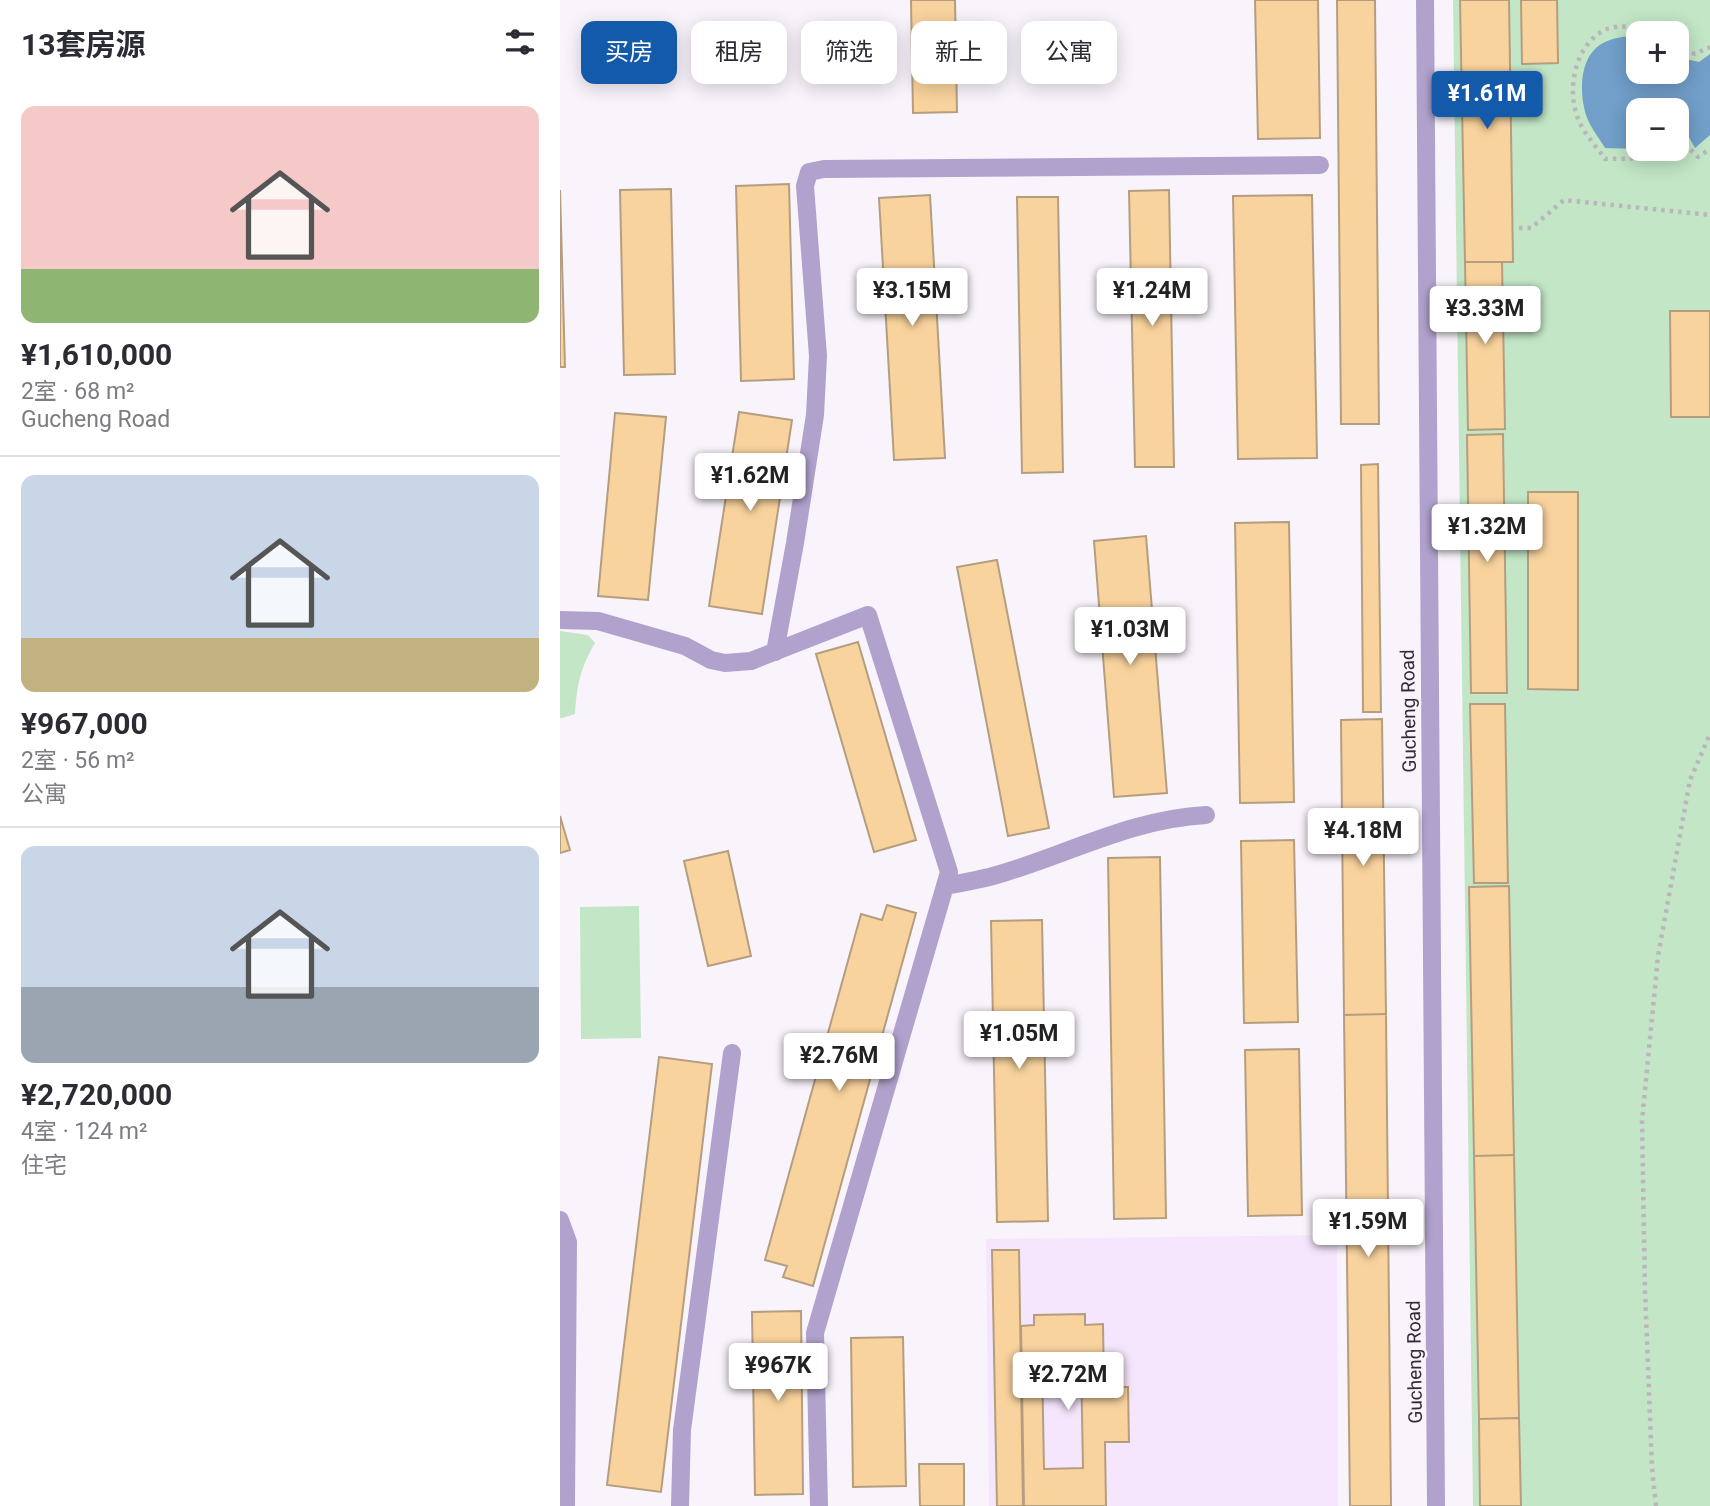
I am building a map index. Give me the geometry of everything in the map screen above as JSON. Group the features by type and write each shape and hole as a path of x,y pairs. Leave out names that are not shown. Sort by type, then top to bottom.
{"street":[{"name":"Gucheng Road","path":"1425,0 1436,1506"},
{"path":"775,652 815,415 818,356 805,186 809,172 824,169 1320,165"},
{"path":"560,620 598,621 685,646 710,660 724,663 751,661 868,615 949,872 815,1333 819,1506"},
{"path":"945,886 993,876 1143,823 1206,815"},
{"path":"680,1506 682,1430 732,1053"},
{"path":"560,1220 568,1242 566,1506"}],"path":[{"path":"1626,28 1609,28 1589,40 1576,63 1573,91 1579,122 1605,159 1626,159"},
{"path":"1689,52 1695,54 1710,47"},
{"path":"1689,148 1698,157 1710,149"},
{"path":"1519,228 1531,228 1564,200 1710,215"},
{"path":"1656,1506 1645,1290 1642,1121 1658,956 1690,780 1710,734"}],"shaded area":[{"path":"1337,1235 1338,1506 989,1506 986,1239"}],"green space":[{"path":"1453,0 1710,0 1710,1506 1473,1506"},
{"path":"560,631 588,635 595,643 580,677 575,714 562,718 560,718"},
{"path":"639,906 641,1038 581,1039 580,907"}],"water":[{"path":"1626,36 1626,84 1689,84 1689,60 1699,62 1710,54 1710,135 1695,148 1689,137 1689,98 1626,98 1626,149 1605,148 1586,115 1582,95 1583,74 1590,55 1596,48"}],"building":[{"path":"911,0 955,0 955,21 911,21"},
{"path":"1255,0 1318,0 1320,138 1258,139"},
{"path":"1337,0 1375,0 1379,424 1341,424"},
{"path":"1460,0 1509,0 1513,262 1465,262"},
{"path":"1521,0 1557,0 1558,63 1522,64"},
{"path":"912,84 956,84 957,112 913,113"},
{"path":"789,184 794,379 741,381 736,186"},
{"path":"671,189 675,374 624,375 620,190"},
{"path":"560,190 565,367 560,367"},
{"path":"1169,190 1174,467 1135,467 1129,191"},
{"path":"930,195 945,458 894,460 879,198"},
{"path":"1312,195 1317,458 1238,459 1233,196"},
{"path":"1017,197 1058,197 1063,472 1022,473"},
{"path":"1465,262 1502,262 1505,429 1468,430"},
{"path":"1670,311 1710,311 1710,417 1671,417"},
{"path":"739,412 792,420 762,614 709,606"},
{"path":"615,413 666,417 648,600 598,596"},
{"path":"1503,434 1507,693 1471,693 1467,435"},
{"path":"1378,464 1381,712 1363,712 1361,465"},
{"path":"1528,492 1578,492 1578,690 1528,689"},
{"path":"1289,522 1294,802 1240,803 1235,523"},
{"path":"1146,536 1167,793 1114,797 1094,541"},
{"path":"997,560 1049,828 1008,836 957,567"},
{"path":"858,642 916,840 874,852 816,654"},
{"path":"1470,704 1505,704 1508,883 1474,883"},
{"path":"1382,719 1386,1014 1344,1015 1341,720"},
{"path":"560,816 570,850 560,853"},
{"path":"1294,840 1298,1022 1244,1023 1241,841"},
{"path":"728,851 751,956 708,966 684,861"},
{"path":"1160,857 1166,1218 1114,1219 1108,858"},
{"path":"1509,886 1514,1155 1474,1156 1469,887"},
{"path":"887,905 916,913 813,1286 783,1277 787,1266 765,1260 861,914 882,920"},
{"path":"1042,920 1048,1221 997,1222 991,921"},
{"path":"1386,1014 1391,1506 1350,1506 1344,1015"},
{"path":"1299,1049 1302,1215 1248,1216 1245,1050"},
{"path":"659,1057 712,1064 661,1492 607,1485"},
{"path":"1514,1155 1519,1418 1479,1419 1474,1156"},
{"path":"992,1250 1019,1250 1023,1506 997,1506"},
{"path":"801,1311 803,1494 755,1495 752,1312"},
{"path":"1085,1314 1085,1325 1103,1324 1104,1387 1128,1387 1129,1442 1105,1442 1106,1506 1024,1506 1021,1326 1034,1325 1034,1315","holes":["1042,1360 1081,1360 1083,1468 1044,1469"]},
{"path":"903,1337 906,1486 853,1487 851,1338"},
{"path":"1519,1418 1521,1506 1480,1506 1479,1419"},
{"path":"919,1464 964,1464 964,1506 920,1506"}]}
